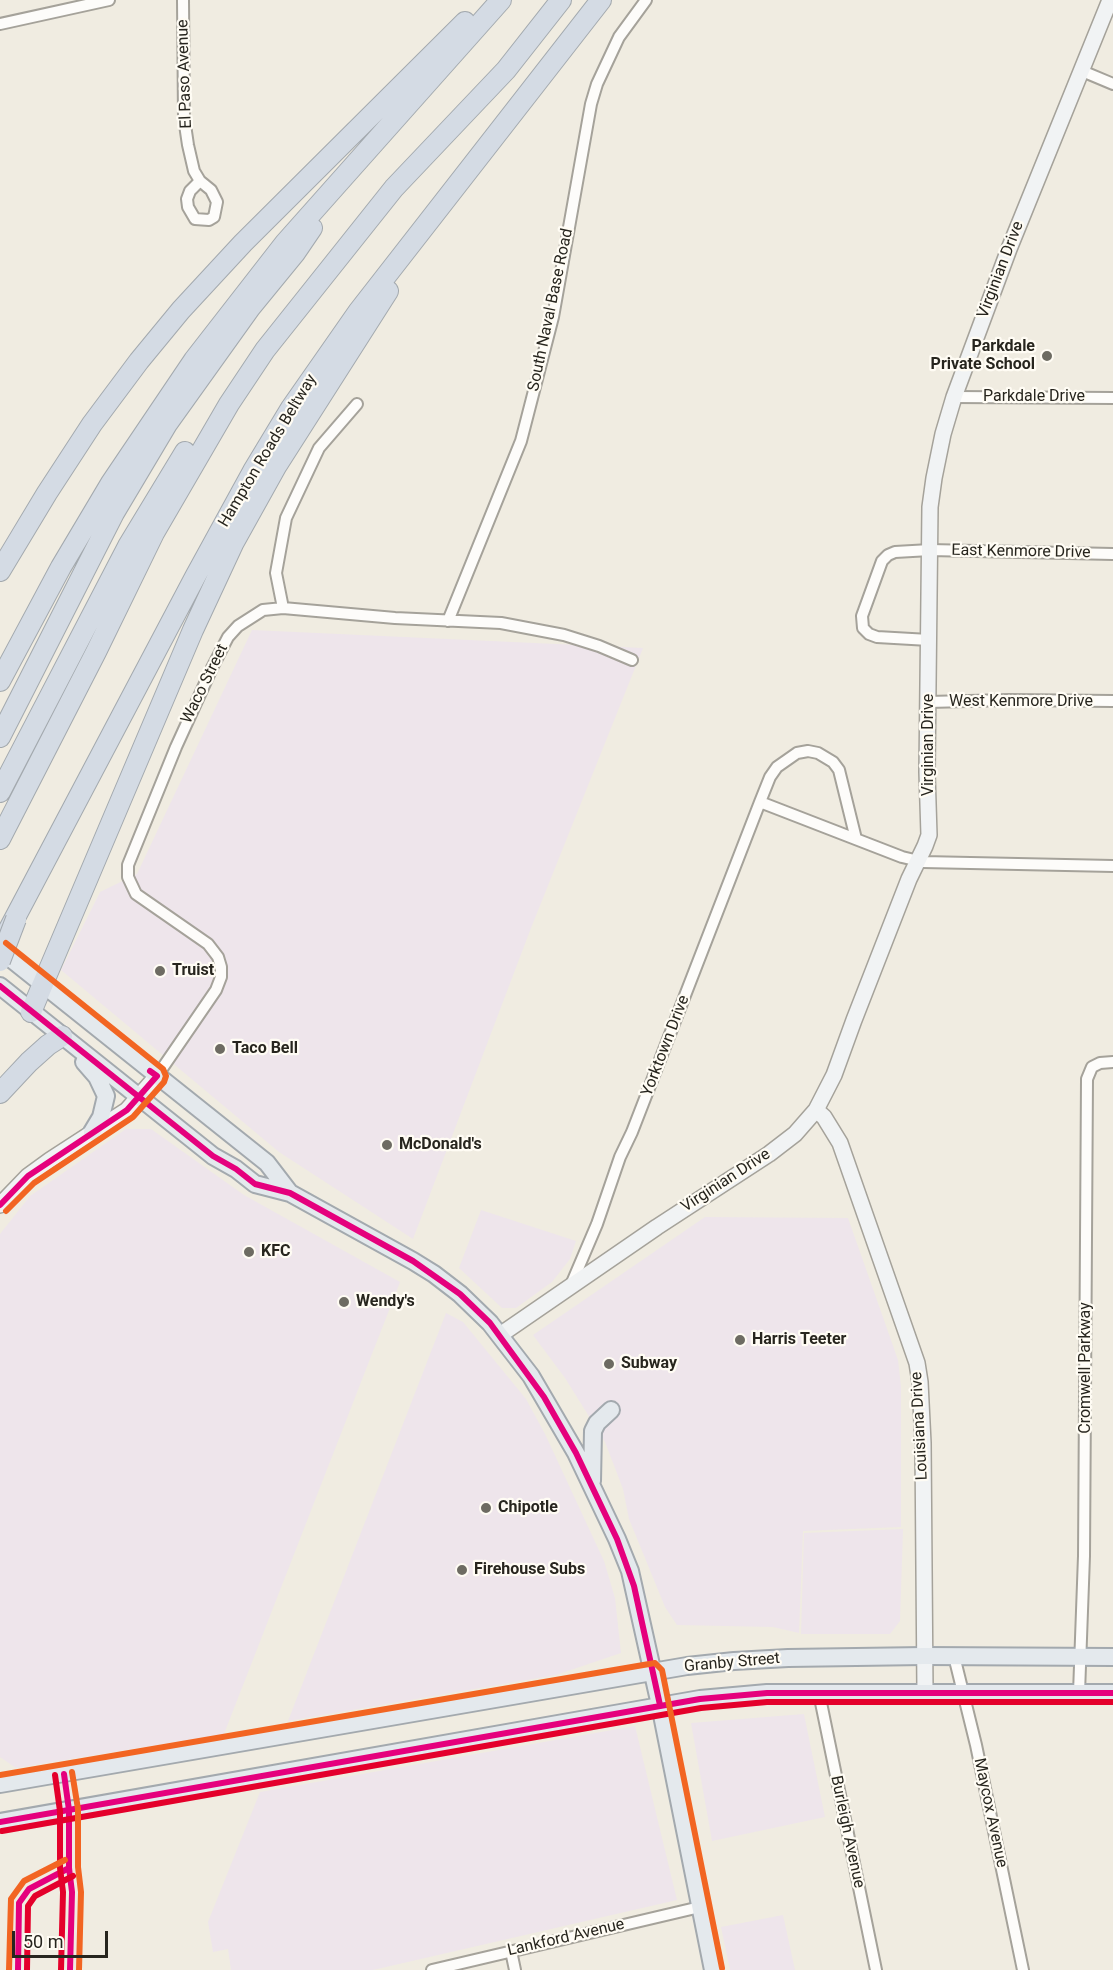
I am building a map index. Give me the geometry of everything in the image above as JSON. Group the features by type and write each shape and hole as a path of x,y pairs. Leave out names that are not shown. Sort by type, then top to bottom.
{"highway":[{"path":"0,571 92,424 181,310 243,243 485,0"},
{"path":"0,681 61,567 152,419 254,281 347,172 501,0"},
{"path":"0,839 154,533 235,395 265,350 394,188 506,70 561,0"},
{"name":"Hampton Roads Beltway","path":"0,944 16,919 133,693 253,471 291,408 332,349 432,217 601,0"},
{"path":"0,792 128,546 177,464 226,390 271,327 347,234 500,66 534,33"},
{"path":"0,736 99,541 167,424 250,308 295,253 347,172"},
{"path":"32,1012 193,630 233,544 277,465 362,334 432,217"},
{"path":"0,961 16,919"},
{"path":"0,1093 45,1047 62,1036"}],"main road":[{"path":"0,950 267,1164 290,1193"},
{"path":"0,986 213,1156 236,1169 255,1184 290,1193 412,1260 460,1294 500,1335 544,1397 592,1485 630,1571 660,1705 713,1970"},
{"path":"62,1036 97,1077 106,1096 101,1117 92,1132"},
{"path":"592,1485 591,1436 597,1423 611,1410"},
{"name":"Granby Street","path":"0,1784 653,1672 734,1661 924,1656 1113,1657"},
{"name":"Granby Street","path":"0,1822 660,1705 718,1697 767,1693 1113,1693"}],"street":[{"path":"0,24 109,0"},
{"name":"El Paso Avenue","path":"183,0 184,118 194,171 200,181"},
{"name":"South Naval Base Road","path":"448,621 527,421 553,317 574,191 597,84 619,37 646,0"},
{"name":"Virginian Drive","path":"500,1335 657,1227 769,1154 795,1134 816,1110 844,1051 854,1020 925,846 930,823 927,772 930,507 943,434 954,397 1013,238 1073,86 1082,71 1110,0"},
{"path":"1082,71 1113,84"},
{"name":"Parkdale Drive","path":"954,397 1113,398"},
{"path":"282,608 276,573 286,518 319,448 357,404"},
{"name":"East Kenmore Drive","path":"929,640 877,637 869,634 861,622 882,561 888,555 895,552 930,550 1113,554"},
{"name":"Waco Street","path":"156,1077 216,990 221,977 221,967 218,957 208,944 136,894 128,877 128,865 176,747 228,637 238,626 263,610 282,608 395,618 501,623 530,627 591,644 632,660"},
{"name":"West Kenmore Drive","path":"928,702 1113,701"},
{"name":"Yorktown Drive","path":"570,1288 597,1224 620,1157 644,1102 760,802 770,777 777,767 797,753 818,753 827,757 839,770 856,839"},
{"path":"760,802 918,861 1038,866 1113,866"},
{"name":"Cromwell Parkway","path":"1079,1693 1084,1547 1087,1079 1092,1067 1100,1063 1113,1062"},
{"path":"0,1205 28,1176 127,1110 156,1077"},
{"name":"Louisiana Drive","path":"816,1110 824,1117 840,1143 918,1372 923,1443 925,1692"},
{"name":"Maycox Avenue","path":"954,1656 978,1754 1023,1970"},
{"name":"Burleigh Avenue","path":"819,1693 876,1970"},
{"name":"Lankford Avenue","path":"432,1970 700,1907"},
{"path":"511,1951 515,1970"}],"shaded area":[{"path":"252,630 643,648 531,928 413,1239 279,1152 61,970 100,892 137,874"},
{"path":"126,1129 151,1129 244,1195 400,1282 224,1734 16,1768 0,1757 0,1234 30,1196"},
{"path":"481,1210 576,1241 570,1259 552,1282 516,1308 502,1308 459,1268"},
{"path":"705,1217 848,1218 898,1360 901,1387 901,1527 803,1531 799,1633 773,1627 677,1625 665,1607 629,1519 623,1489 605,1442 565,1378 533,1335"},
{"path":"446,1313 463,1322 526,1399 545,1434 604,1561 615,1598 621,1653 556,1675 288,1721"},
{"path":"903,1529 900,1621 890,1634 801,1634 804,1533"},
{"path":"804,1714 825,1817 712,1841 691,1723"},
{"path":"635,1726 677,1900 373,1970 231,1970 228,1949 213,1952 208,1922 260,1792"},
{"path":"783,1915 795,1970 730,1970 721,1927"}],"transit line":[{"path":"6,943 163,1069 166,1076 164,1082 133,1117 34,1183 6,1211"},
{"path":"0,986 213,1156 236,1169 255,1184 290,1193 413,1261 460,1294 490,1323 544,1397 576,1453 617,1539 634,1586 660,1705"},
{"path":"0,1205 28,1176 127,1110 157,1076 150,1071"},
{"path":"0,1775 655,1663 662,1670 722,1968"},
{"path":"0,1822 700,1699 767,1693 1113,1693"},
{"path":"2,1831 701,1708 767,1702 1113,1702"},
{"path":"72,1772 78,1809 78,1867 81,1892 79,1970"},
{"path":"64,1774 69,1810 69,1868 72,1892 70,1970"},
{"path":"55,1775 60,1811 60,1868 63,1892 61,1970"},
{"path":"9,1970 11,1899 24,1881 65,1860"},
{"path":"18,1970 19,1903 29,1889 69,1868"},
{"path":"27,1970 28,1906 35,1896 73,1876"}],"place":[{"name":"Parkdale Private School","path":"1047,356"},
{"name":"Truist","path":"160,971"},
{"name":"Taco Bell","path":"220,1049"},
{"name":"McDonald's","path":"387,1145"},
{"name":"KFC","path":"249,1252"},
{"name":"Wendy's","path":"344,1302"},
{"name":"Harris Teeter","path":"740,1340"},
{"name":"Subway","path":"609,1364"},
{"name":"Chipotle","path":"486,1508"},
{"name":"Firehouse Subs","path":"462,1570"}]}
